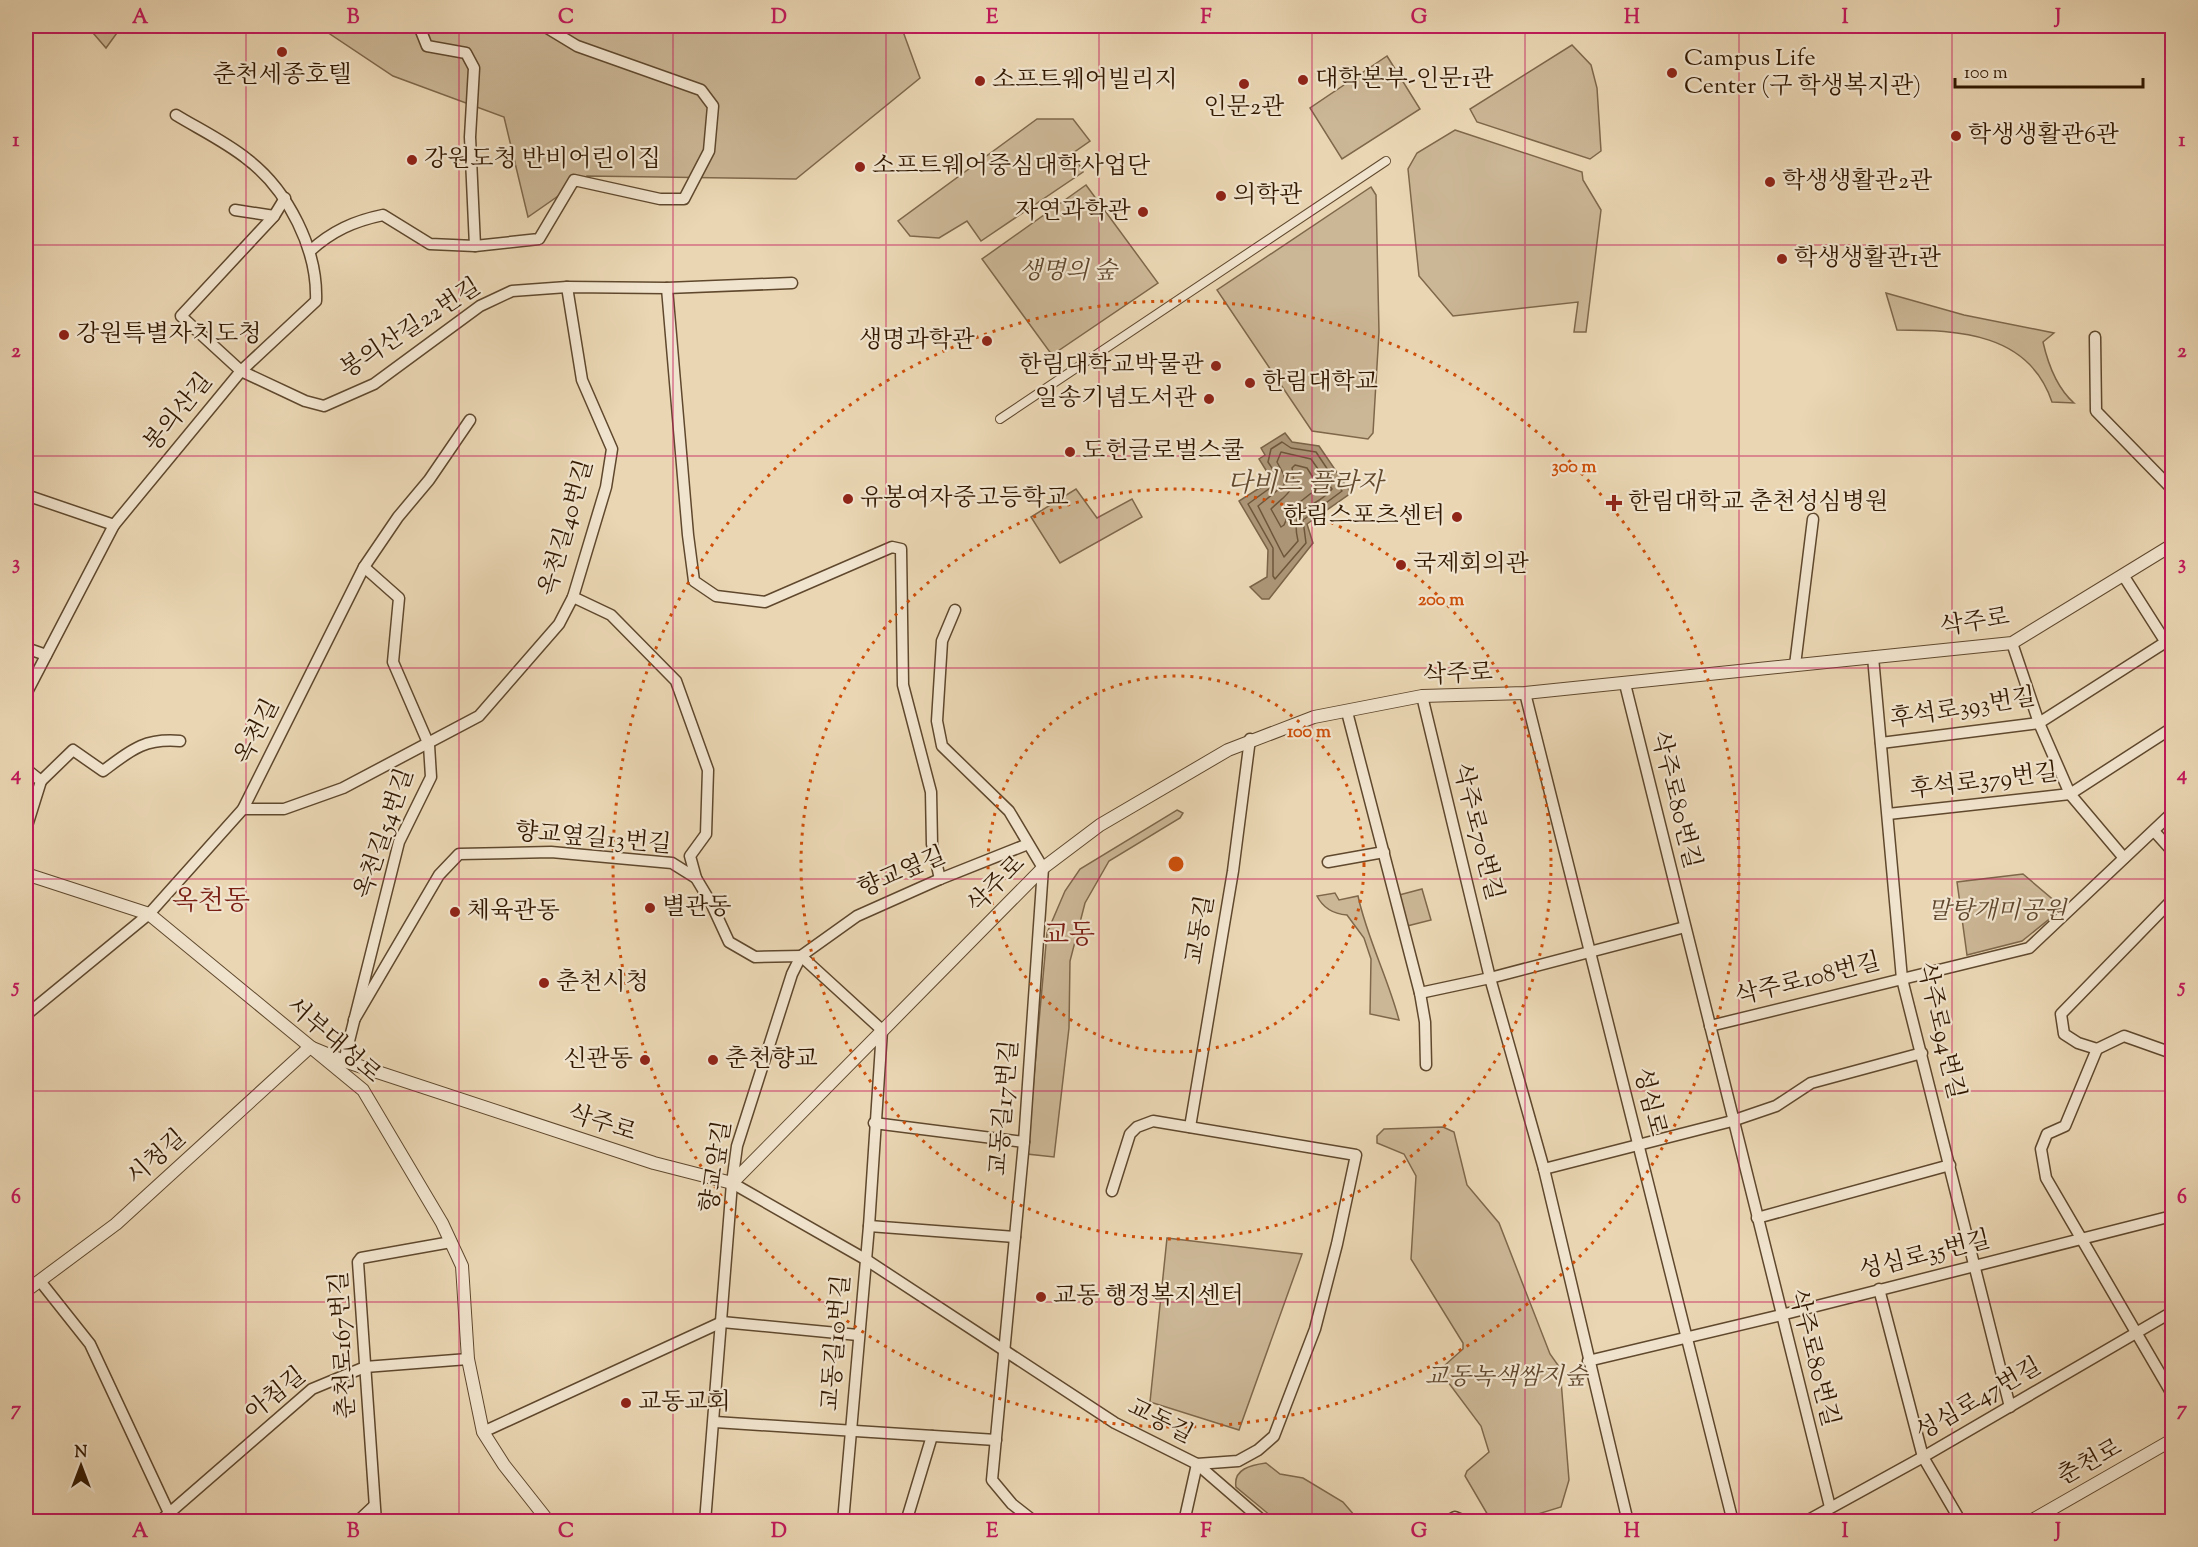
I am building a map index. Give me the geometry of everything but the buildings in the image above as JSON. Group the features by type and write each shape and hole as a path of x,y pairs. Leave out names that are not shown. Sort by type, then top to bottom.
{"street":[{"path":"419,26 427,46 466,53 474,68 470,137 475,246"},
{"path":"310,251 325,237 354,221 383,215 430,244 475,246 539,238 574,180 660,199 684,199 709,150 713,106 701,90 577,46 544,26"},
{"name":"봉의산길","path":"26,694 114,525 240,371 316,301 317,285 310,251 281,194 248,159 176,115"},
{"path":"1000,419 1386,161"},
{"path":"235,210 274,216 281,194"},
{"name":"봉의산길22번길","path":"274,216 181,316 240,371 305,401 324,406 374,384 480,306 512,291 792,283"},
{"name":"옥천길40번길","path":"243,809 284,809 343,788 429,745 479,716 558,624 573,597 606,487 612,449 582,380 567,288"},
{"path":"667,288 694,581 716,596 765,602 891,547 901,549 903,685 931,792 932,844 940,879"},
{"path":"2095,338 2096,411 2172,489"},
{"name":"옥천길","path":"26,1015 149,914 243,809 364,567 398,517 429,480 470,420"},
{"path":"26,495 114,525"},
{"path":"1795,665 1813,519"},
{"name":"삭주로","path":"310,1047 344,1061 654,1163 732,1183 1044,868 1100,825 1250,740 1314,717 1422,696 1525,693 2012,643 2172,545"},
{"name":"옥천길54번길","path":"344,1061 399,842 431,777 429,745 393,662 399,597 364,567"},
{"path":"2122,575 2169,640 2172,652"},
{"path":"573,597 611,615 676,681 708,770 706,834 690,856 696,878"},
{"path":"955,610 942,641 937,721 942,746 1010,811 1044,868"},
{"name":"후석로393번길","path":"1881,743 2039,723 2169,640"},
{"path":"2012,643 2039,723 2070,794 2124,858"},
{"path":"26,648 46,655"},
{"name":"삭주로94번길","path":"1873,657 1902,978 2010,1407"},
{"name":"삭주로80번길","path":"1625,684 1830,1507"},
{"name":"성심로","path":"1525,693 1733,1521"},
{"name":"삭주로70번길","path":"1422,696 1490,978 1544,1169 1628,1521"},
{"path":"1347,712 1420,993 1425,1022 1426,1065"},
{"name":"후석로379번길","path":"1888,814 2070,794 2172,728"},
{"path":"26,829 41,781 73,750 103,771 136,745 162,740 180,741"},
{"name":"교동길","path":"1190,1126 1233,871 1250,740"},
{"path":"26,768 41,781"},
{"name":"삭주로108번길","path":"1710,1026 2029,948 2172,813"},
{"path":"2154,831 2172,851"},
{"name":"향교옆길","path":"801,956 857,916 940,879 1028,844"},
{"name":"향교옆길13번길","path":"354,1020 439,875 459,854 551,852 672,863 696,878 729,942 755,957 801,956"},
{"path":"1328,862 1384,852"},
{"name":"교동길17번길","path":"1035,1521 1012,1504 992,1480 1024,1142 1044,868"},
{"name":"서부대성로","path":"26,874 149,914 363,1090 451,1242 462,1266 468,1359 483,1432 504,1465 549,1521"},
{"path":"2097,1049 2078,1043 2064,1034 2061,1014 2172,900"},
{"path":"1420,993 1490,978 1685,927"},
{"path":"801,956 882,1030"},
{"name":"향교앞길","path":"705,1521 715,1422 732,1183 737,1146 792,974 801,956"},
{"name":"교동길10번길","path":"843,1521 869,1226 874,1123 882,1030"},
{"path":"2172,1053 2124,1036 2097,1049 2065,1126 2047,1134 2041,1149 2046,1178 2172,1394"},
{"name":"시청길","path":"26,1291 116,1224 310,1047"},
{"path":"1544,1169 1732,1121 1776,1106 1811,1083 1922,1053"},
{"name":"교동길","path":"732,1183 865,1259 1115,1423 1197,1464 1238,1461 1258,1450 1274,1436 1315,1329 1337,1244 1356,1155 1153,1120 1137,1127 1130,1134 1112,1191"},
{"path":"874,1123 1024,1142"},
{"path":"1757,1218 1950,1165"},
{"name":"성심로35번길","path":"1687,1337 2172,1216"},
{"path":"869,1226 1015,1237"},
{"name":"춘천로167번길","path":"376,1521 358,1262 361,1258 451,1242"},
{"path":"40,1281 90,1344 169,1513"},
{"path":"1880,1289 1923,1456 1961,1521"},
{"name":"성심로47번길","path":"1804,1521 2010,1407 2172,1312"},
{"path":"483,1432 722,1322 858,1335"},
{"path":"1588,1360 1687,1337"},
{"name":"아침길","path":"159,1521 312,1389 365,1367 468,1359"},
{"path":"715,1422 850,1430"},
{"name":"교동길10번길","path":"850,1430 996,1440"},
{"path":"906,1521 932,1436"},
{"name":"춘천로","path":"2029,1521 2172,1440"},
{"path":"1184,1521 1197,1464 1264,1521"},
{"path":"357,1521 374,1506"},
{"path":"1451,1519 1467,1521"}],"green space":[{"path":"87,26 122,26 106,48"},
{"path":"318,26 901,26 920,78 796,179 587,176 528,217 504,117 393,76"},
{"path":"1572,45 1591,65 1597,88 1601,151 1590,159 1477,122 1470,109"},
{"path":"1387,56 1420,109 1342,159 1310,108"},
{"path":"1037,119 1073,119 1090,141 1073,153 1083,172 981,241 967,221 939,238 910,236 898,221"},
{"path":"1455,130 1582,172 1583,180 1601,210 1586,332 1574,332 1578,302 1453,316 1419,276 1408,169 1417,153"},
{"name":"생명의 숲","path":"1086,185 1158,283 1052,355 982,259"},
{"path":"1371,187 1376,195 1379,332 1373,433 1368,439 1312,431 1217,290"},
{"path":"1886,293 1964,315 2054,333 2043,342 2045,350 2058,383 2074,403 2052,402 2041,379 2027,362 2009,349 1989,340 1944,332 1897,330"},
{"path":"1076,489 1097,518 1132,499 1142,517 1060,563 1031,517"},
{"path":"1177,810 1183,813 1180,818 1109,861 1085,903 1070,961 1069,1028 1054,1157 1027,1154 1047,933 1065,891 1080,869"},
{"name":"말탕개미공원","path":"2023,874 2063,908 2022,941 1967,955 1957,882"},
{"path":"1422,889 1431,920 1407,926 1399,895"},
{"path":"1335,893 1339,900 1358,896 1399,1020 1370,1014 1371,959 1364,938 1347,915 1329,910 1317,896"},
{"name":"교동녹색쌈지숲","path":"1443,1127 1454,1132 1467,1185 1499,1223 1550,1354 1560,1368 1569,1480 1561,1507 1518,1520 1489,1517 1465,1476 1467,1471 1489,1452 1481,1426 1445,1378 1444,1366 1463,1349 1463,1343 1411,1259 1416,1176 1404,1154 1377,1143 1377,1136 1384,1129"},
{"path":"1167,1238 1302,1254 1239,1430 1150,1402"},
{"path":"1266,1463 1280,1474 1303,1478 1343,1502 1355,1516 1376,1521 1277,1521 1236,1487 1237,1476 1240,1472"}],"water":[{"name":"다비드 플라자","path":"1285,433 1292,442 1319,446 1351,493 1307,524 1313,543 1269,599 1262,599 1250,587 1267,577 1268,550 1239,501 1272,480 1259,459 1265,455 1261,448"}],"place":[{"name":"춘천세종호텔","path":"282,52"},
{"name":"Campus Life Center (구 학생복지관)","path":"1672,73"},
{"name":"대학본부-인문1관","path":"1303,80"},
{"name":"소프트웨어빌리지","path":"980,81"},
{"name":"인문2관","path":"1244,84"},
{"name":"학생생활관6관","path":"1956,136"},
{"name":"강원도청 반비어린이집","path":"412,160"},
{"name":"소프트웨어중심대학사업단","path":"860,167"},
{"name":"학생생활관2관","path":"1770,182"},
{"name":"의학관","path":"1221,196"},
{"name":"자연과학관","path":"1143,212"},
{"name":"학생생활관1관","path":"1782,259"},
{"name":"강원특별자치도청","path":"64,335"},
{"name":"생명과학관","path":"987,341"},
{"name":"한림대학교박물관","path":"1216,366"},
{"name":"한림대학교","path":"1250,383"},
{"name":"일송기념도서관","path":"1209,399"},
{"name":"도헌글로벌스쿨","path":"1070,452"},
{"name":"유봉여자중고등학교","path":"848,499"},
{"name":"한림대학교 춘천성심병원","path":"1614,503"},
{"name":"한림스포츠센터","path":"1457,517"},
{"name":"국제회의관","path":"1401,565"},
{"name":"별관동","path":"650,908"},
{"name":"체육관동","path":"455,912"},
{"name":"춘천시청","path":"544,983"},
{"name":"신관동","path":"645,1060"},
{"name":"춘천향교","path":"713,1060"},
{"name":"교동 행정복지센터","path":"1041,1297"},
{"name":"교동교회","path":"626,1403"}],"district":[{"name":"옥천동","path":"211,902"},
{"name":"교동","path":"1069,936"}]}
